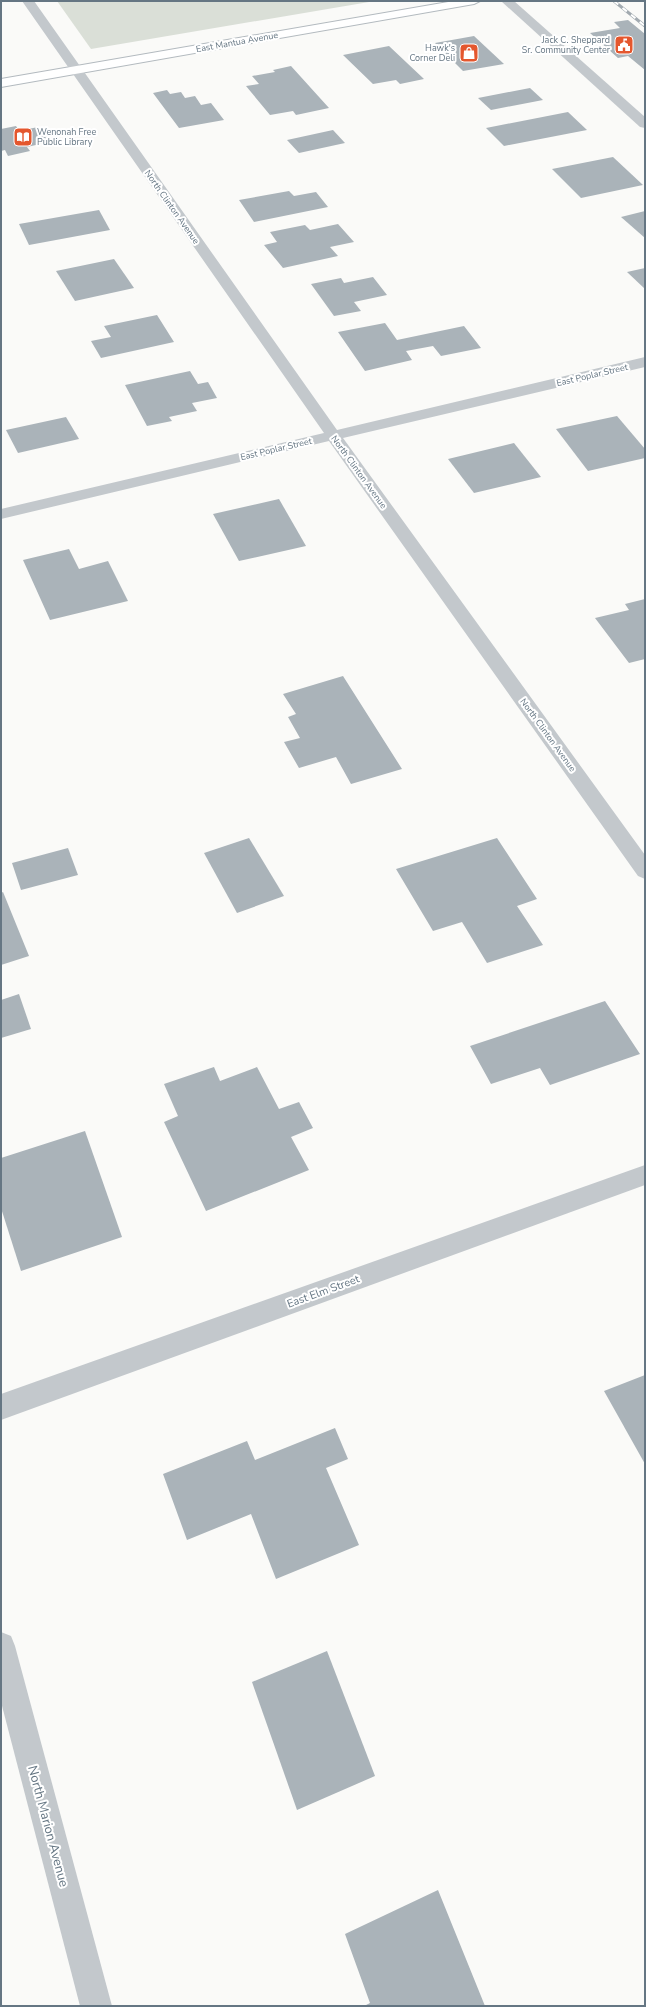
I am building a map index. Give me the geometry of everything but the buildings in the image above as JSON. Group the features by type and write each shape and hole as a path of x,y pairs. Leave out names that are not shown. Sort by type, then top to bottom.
{"street":[{"name":"North Clinton Avenue","path":"28,1 333,435 645,871"},
{"name":"East Mantua Avenue","path":"1,83 474,1"},
{"path":"507,1 645,124"},
{"name":"East Poplar Street","path":"1,514 645,362"},
{"name":"East Elm Street","path":"1,1407 645,1175"},
{"name":"North Marion Avenue","path":"1,1646 96,2006"}],"shaded area":[{"path":"57,1 375,1 91,49"}],"railway":[{"path":"614,1 645,26"}],"place":[{"name":"Jack C. Sheppard Sr. Community Center","path":"624,45"},
{"name":"Hawk's Corner Deli","path":"469,53"},
{"name":"Wenonah Free Public Library","path":"23,137"}]}
